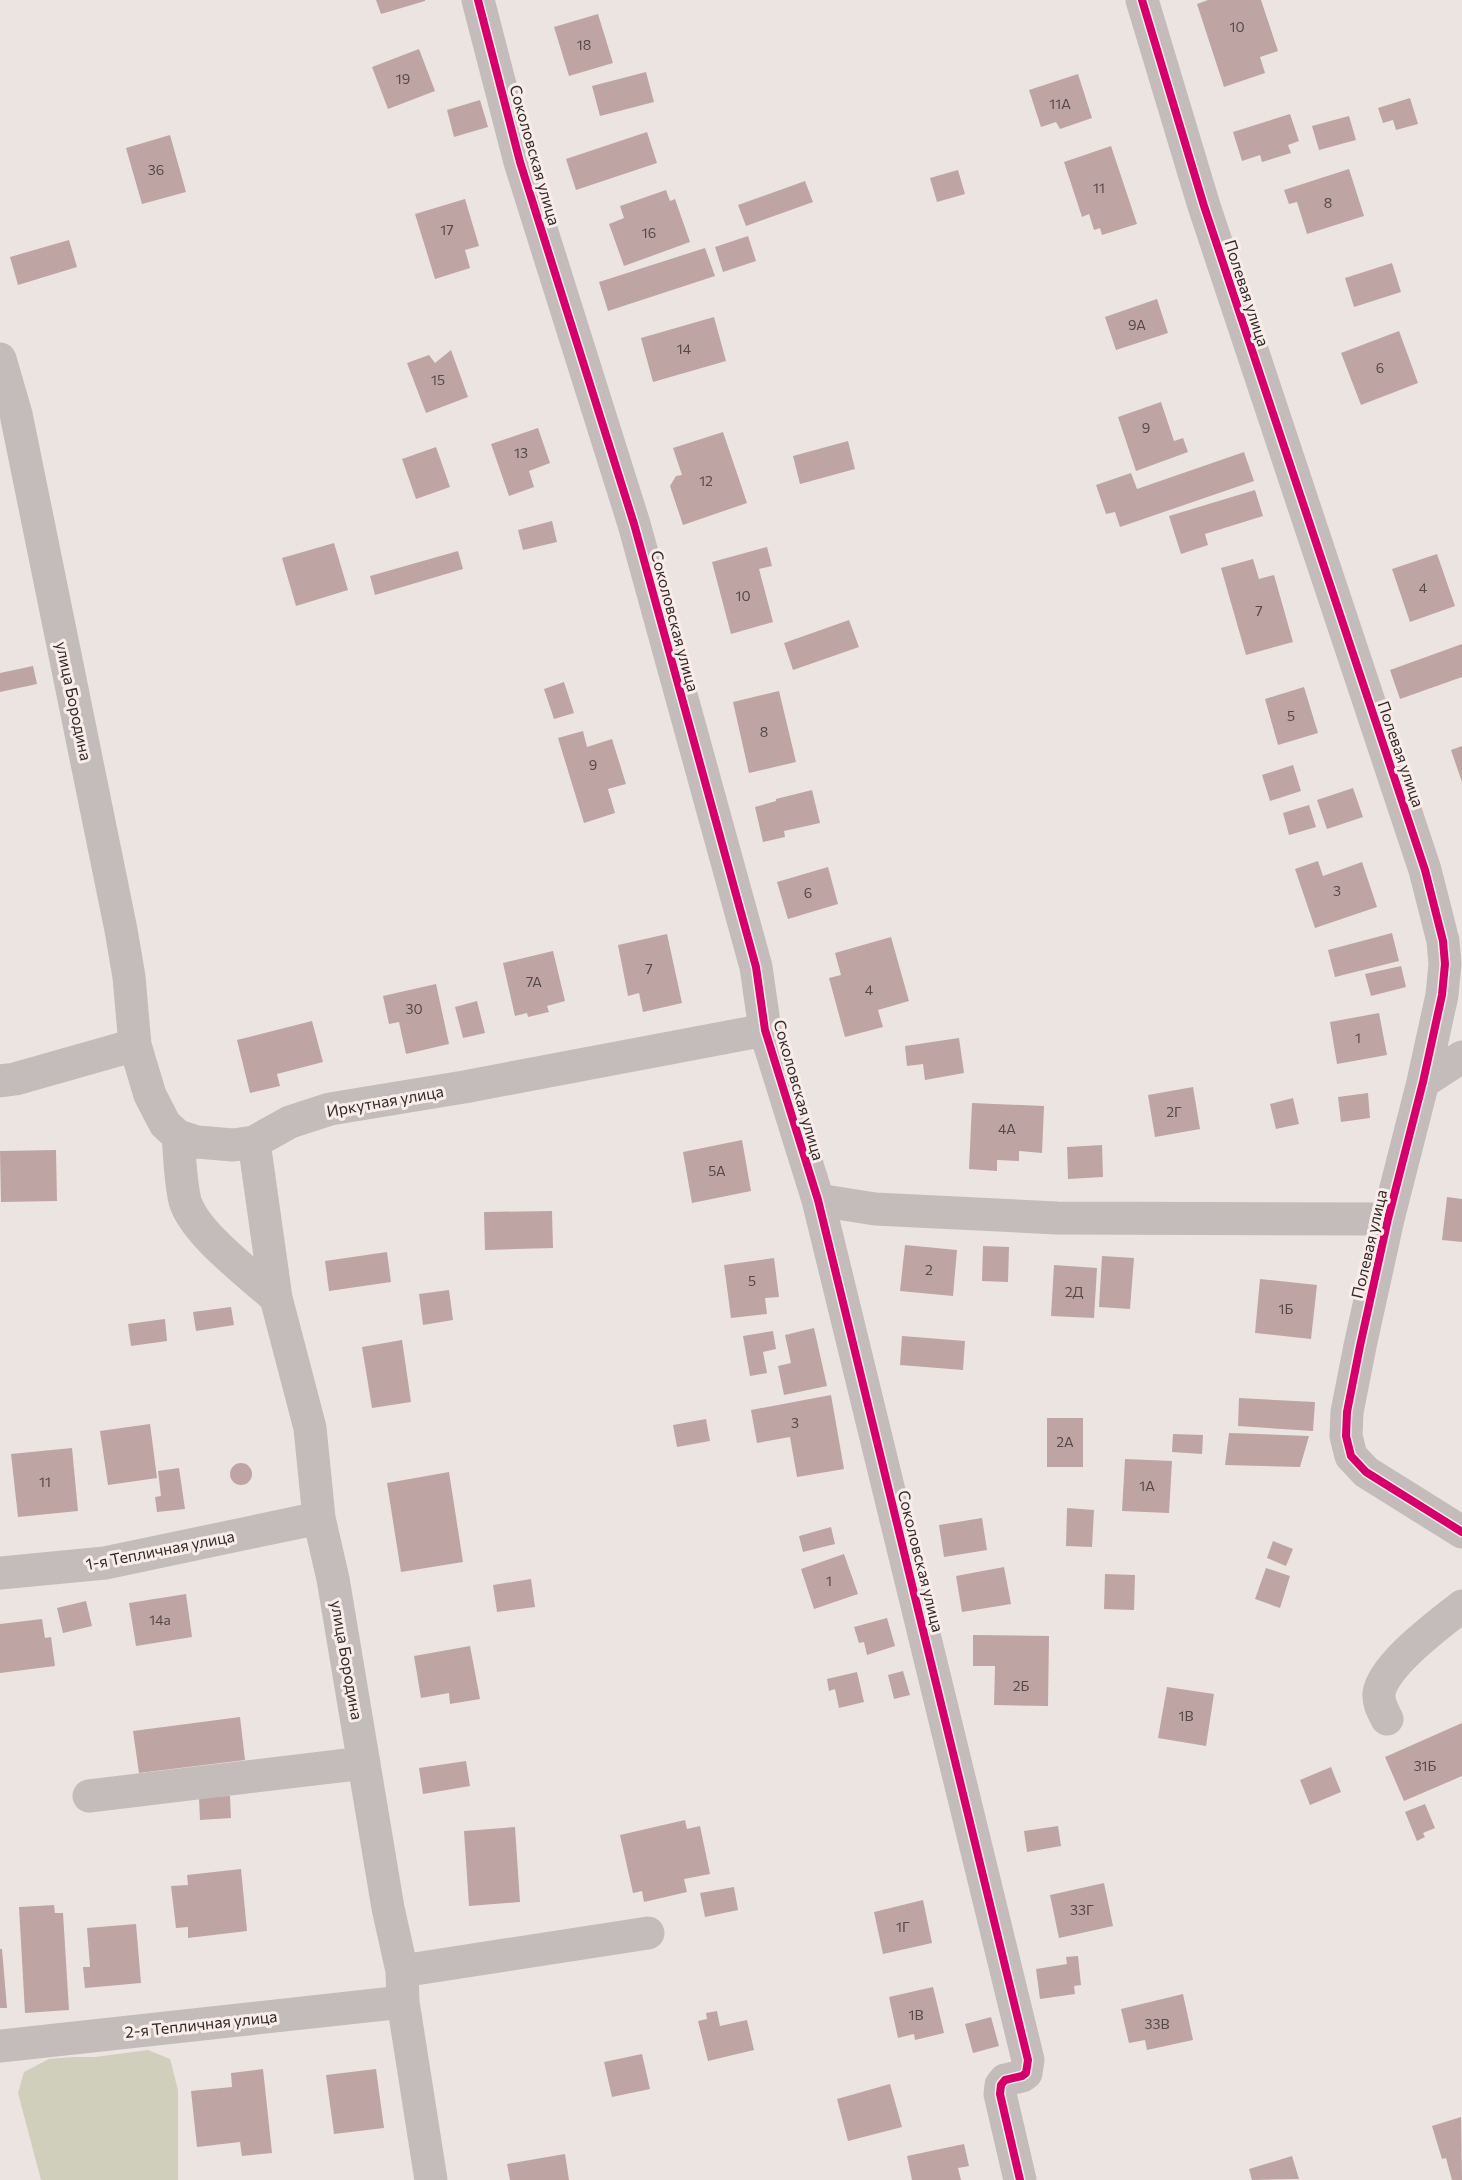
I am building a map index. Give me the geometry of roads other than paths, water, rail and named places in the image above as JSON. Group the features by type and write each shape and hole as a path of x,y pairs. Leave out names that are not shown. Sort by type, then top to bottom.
{"street":[{"name":"Соколовская улица","path":"478,0 520,162 634,524 756,967 765,1030 818,1200 1028,2060 1026,2073 1005,2080 1001,2085 1000,2094 1020,2180"},
{"name":"Полевая улица","path":"1142,0 1204,207 1425,870 1438,919 1445,964 1442,995 1423,1082 1388,1219 1347,1412 1346,1436 1351,1456 1366,1472 1462,1532"},
{"name":"улица Бородина","path":"0,358 16,414 121,930 129,977 135,1045"},
{"name":"Иркутная улица","path":"177,1136 215,1144 254,1142 290,1122 330,1109 464,1087 765,1030"},
{"path":"0,1081 135,1045 157,1112 177,1136 186,1203 206,1235 276,1298"},
{"path":"1423,1082 1462,1057"},
{"name":"улица Бородина","path":"254,1142 276,1298 310,1428 319,1518 333,1579 402,1987 431,2180"},
{"path":"818,1200 875,1209 1057,1218 1388,1219"},
{"name":"1-я Тепличная улица","path":"0,1574 105,1563 319,1518"},
{"path":"1387,1719 1379,1705 1379,1692 1385,1680 1411,1648 1462,1606"},
{"path":"89,1796 364,1763"},
{"name":"2-я Тепличная улица","path":"0,2046 402,1987 648,1933"}]}
